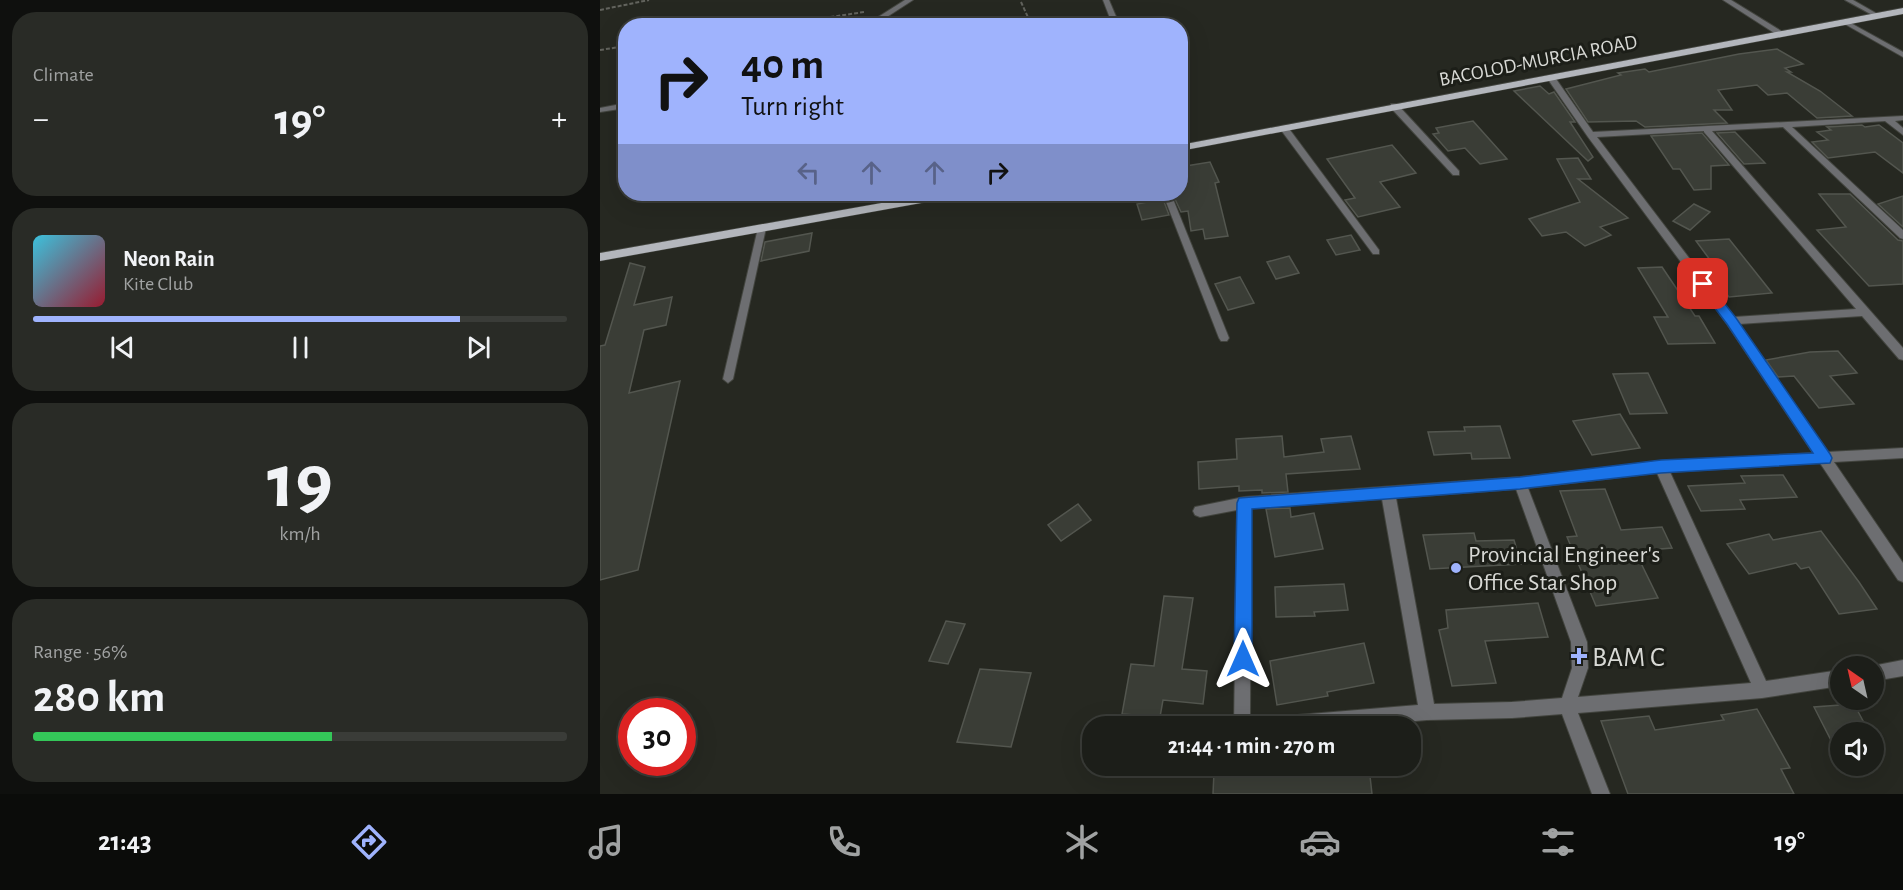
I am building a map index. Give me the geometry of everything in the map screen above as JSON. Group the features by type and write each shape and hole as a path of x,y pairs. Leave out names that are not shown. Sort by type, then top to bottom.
{"main road":[{"name":"BACOLOD-MURCIA ROAD","path":"1188,146 1903,11"},
{"path":"600,257 910,201"}],"street":[{"path":"880,18 910,0"},
{"path":"1106,0 1114,18"},
{"path":"1726,0 1782,34"},
{"path":"1848,0 1878,16"},
{"path":"1845,22 1903,55"},
{"path":"1551,78 1731,321 1903,575"},
{"path":"600,110 618,107"},
{"path":"1886,118 1903,132"},
{"path":"1591,135 1903,118"},
{"path":"1786,125 1903,236"},
{"path":"1707,130 1903,356"},
{"path":"1731,321 1865,312"},
{"path":"1200,511 1244,503 1520,483 1661,466 1903,453"},
{"path":"1661,466 1762,690"},
{"path":"1520,483 1579,642 1580,668 1567,706 1600,794"},
{"path":"1388,493 1427,712"},
{"path":"1242,716 1244,503"},
{"path":"1884,671 1903,668"},
{"path":"1380,716 1567,706 1762,690 1830,680"}],"lane":[{"path":"1395,106 1456,172"},
{"path":"1284,128 1376,252"},
{"path":"1170,201 1224,338"},
{"path":"728,379 762,228"}],"path":[{"path":"600,10 649,0"},
{"path":"1021,2 1028,18"},
{"path":"824,18 897,7"},
{"path":"600,50 618,47"}],"building":[{"path":"1777,49 1803,64 1785,68 1791,72 1787,72 1820,91 1852,116 1817,118 1787,93 1768,95 1757,85 1718,90 1732,110 1714,110 1727,123 1645,127 1636,121 1588,122 1566,89 1621,75 1618,73 1645,69 1649,72"},
{"path":"1540,86 1549,94 1554,92 1575,122 1570,122 1593,157 1588,161 1514,91"},
{"path":"1473,121 1507,159 1480,164 1465,148 1448,151 1433,134 1439,133 1436,128"},
{"path":"1862,125 1865,127 1879,125 1903,143 1903,173 1875,152 1828,158 1812,142 1828,140 1817,132 1831,130 1827,127"},
{"path":"1735,132 1765,163 1744,164 1717,133"},
{"path":"1702,133 1729,165 1711,166 1711,189 1694,190 1680,169 1673,169 1651,136"},
{"path":"1392,145 1416,173 1380,182 1400,207 1358,217 1345,200 1355,198 1327,159"},
{"path":"1578,158 1591,179 1578,179 1628,218 1600,227 1611,235 1585,246 1566,232 1542,236 1529,219 1580,202 1557,159"},
{"path":"1210,162 1219,182 1215,183 1228,236 1205,239 1203,229 1191,231 1188,211 1181,212 1176,201 1188,201 1188,166"},
{"path":"1819,194 1850,194 1898,240 1903,241 1903,284 1869,286 1817,230 1846,227"},
{"path":"1903,196 1903,227 1878,204"},
{"path":"1164,201 1169,215 1142,220 1137,204"},
{"path":"1694,204 1710,212 1690,230 1673,221"},
{"path":"812,233 809,251 761,261 765,242"},
{"path":"1351,235 1360,250 1336,255 1327,240"},
{"path":"1729,239 1772,293 1729,297 1711,273 1719,272 1696,241"},
{"path":"1289,256 1299,273 1276,279 1267,262"},
{"path":"630,263 645,267 634,305 672,297 666,325 644,330 629,393 680,381 638,570 600,580 600,346 605,345"},
{"path":"1662,267 1695,316 1699,316 1715,343 1668,344 1654,317 1668,317 1638,268"},
{"path":"1240,277 1254,303 1228,310 1215,284"},
{"path":"1838,351 1857,373 1830,376 1854,404 1819,408 1794,376 1778,377 1766,360 1810,352"},
{"path":"1648,373 1667,413 1630,414 1613,374"},
{"path":"1620,414 1640,448 1592,455 1573,421"},
{"path":"1500,426 1510,458 1472,459 1471,453 1434,455 1428,432 1465,431 1464,427"},
{"path":"1282,436 1284,457 1324,452 1321,439 1351,436 1360,469 1286,474 1288,492 1239,491 1239,486 1199,489 1198,462 1237,459 1236,439"},
{"path":"1783,475 1797,497 1740,500 1745,509 1701,511 1688,486 1745,483 1741,476"},
{"path":"1605,489 1621,530 1662,527 1672,548 1635,551 1658,598 1596,606 1567,537 1577,536 1560,491"},
{"path":"1078,504 1091,520 1061,541 1048,525"},
{"path":"1290,508 1291,517 1314,513 1323,549 1275,557 1266,509"},
{"path":"1821,531 1877,609 1839,614 1809,567 1801,569 1796,563 1749,574 1727,544 1769,534 1773,540"},
{"path":"1474,533 1476,541 1514,540 1521,564 1430,569 1423,535"},
{"path":"1344,584 1348,610 1314,612 1315,616 1276,617 1275,587"},
{"path":"1164,596 1193,598 1182,669 1207,671 1203,704 1163,700 1160,716 1122,714 1131,664 1154,666"},
{"path":"1538,603 1548,637 1485,641 1496,683 1452,686 1439,630 1448,628 1446,610"},
{"path":"946,621 965,624 948,664 929,661"},
{"path":"1364,643 1374,683 1327,692 1328,696 1277,705 1270,661"},
{"path":"980,669 1031,673 1011,747 957,742"},
{"path":"1830,706 1830,710 1857,710 1864,722 1830,722 1830,738 1814,707"},
{"path":"1757,709 1790,768 1781,769 1794,794 1628,794 1601,721 1649,716 1655,730 1724,720 1721,715"},
{"path":"1214,776 1370,776 1372,794 1213,794"}],"place":[{"name":"Provincial Engineer's Office Star Shop","path":"1456,568"},
{"name":"BAM C","path":"1579,656"}],"route":[{"path":"1243,659 1244,503 1520,483 1661,466 1825,458 1703,284"}]}
